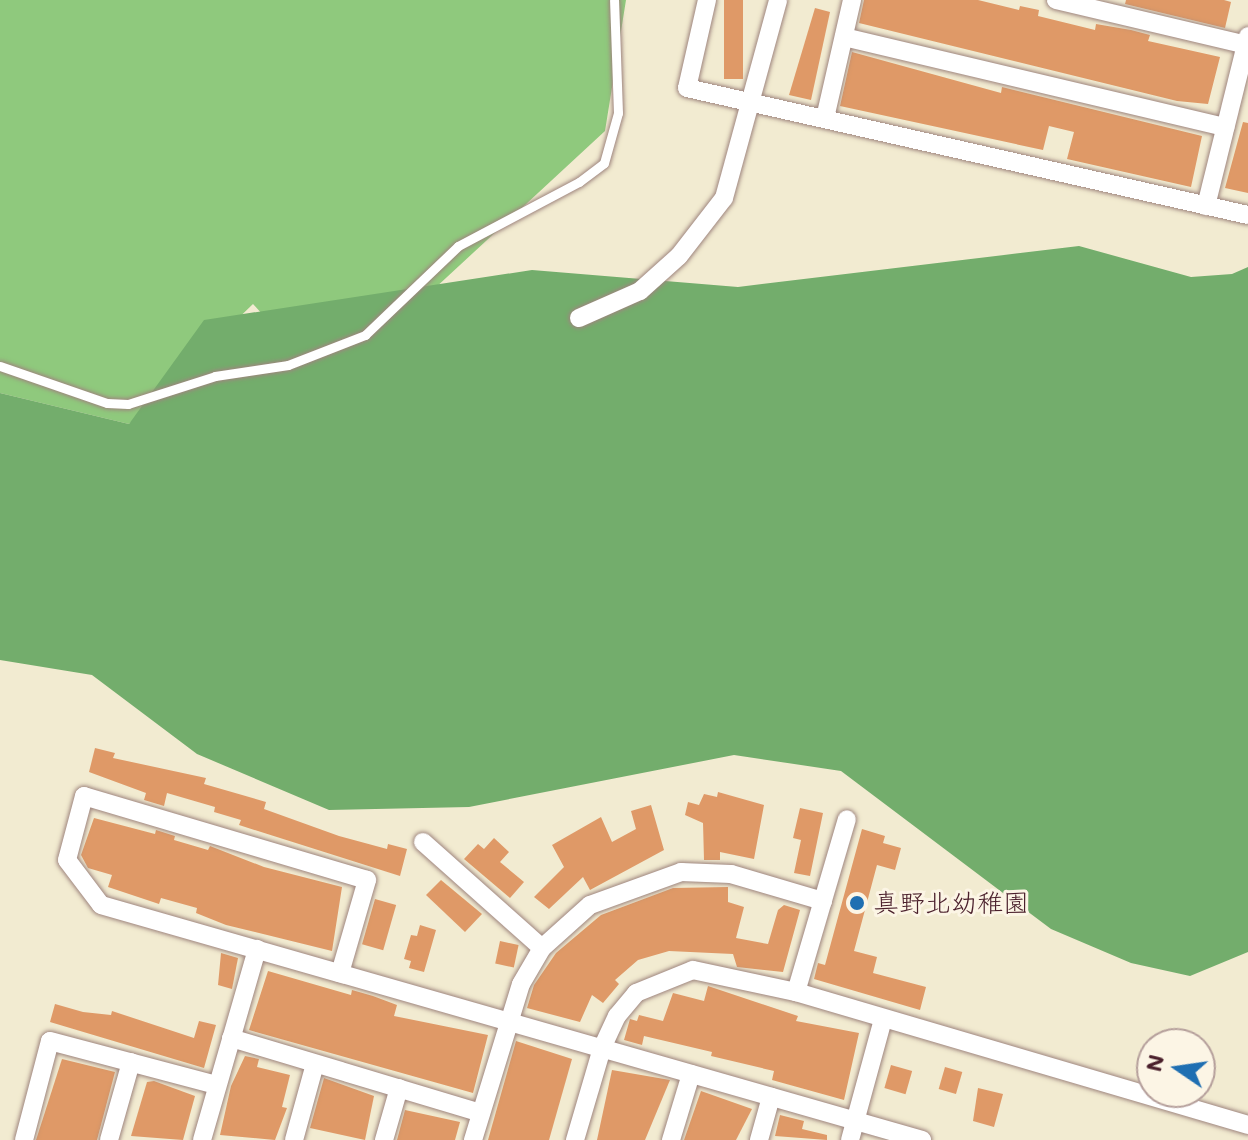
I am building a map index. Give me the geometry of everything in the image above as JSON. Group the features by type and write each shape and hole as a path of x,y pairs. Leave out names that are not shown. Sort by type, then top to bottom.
{"street":[{"path":"707,0 687,88 1248,215"},
{"path":"579,318 640,291 679,256 724,198 753,103 778,0"},
{"path":"825,118 852,0"},
{"path":"1056,0 1247,40 1206,206"},
{"path":"844,37 1226,127"},
{"path":"340,973 367,880 84,796 67,860 101,905 922,1140"},
{"path":"796,992 847,819"},
{"path":"423,842 542,948"},
{"path":"473,1140 521,984 542,948 590,905 681,872 731,874 823,901"},
{"path":"202,1140 257,949"},
{"path":"575,1140 602,1048 617,1016 636,993 662,979 693,970 796,992 1248,1125"},
{"path":"850,1140 883,1019"},
{"path":"231,1038 481,1113"},
{"path":"24,1140 50,1041 217,1085"},
{"path":"109,1140 131,1062"},
{"path":"294,1140 315,1064"},
{"path":"671,1140 691,1074"},
{"path":"384,1140 399,1088"},
{"path":"759,1140 771,1097"}],"lane":[{"path":"0,366 107,403 128,404 215,376 288,365 365,335 458,246 579,182 604,163 618,113 614,0"}],"green space":[{"path":"0,0 626,0 605,131 328,387 253,304 129,424 0,393"},
{"path":"1079,246 1191,277 1232,274 1248,267 1248,952 1190,976 1131,963 1051,929 841,771 734,755 469,807 329,810 197,754 92,675 0,660 0,393 129,424 204,320 532,270 738,287"}],"building":[{"path":"724,0 743,0 743,79 724,79"},
{"path":"864,0 978,0 1019,10 1020,6 1039,10 1038,16 1095,30 1096,24 1131,30 1150,35 1148,41 1220,57 1208,104 1177,101 859,23"},
{"path":"1126,0 1231,2 1225,28 1125,4"},
{"path":"815,8 830,12 811,100 789,95"},
{"path":"852,52 1001,93 1002,87 1202,136 1191,187 1067,159 1074,132 1049,126 1043,150 840,106"},
{"path":"1243,122 1248,123 1248,193 1225,188"},
{"path":"95,748 115,753 113,758 206,778 204,784 266,802 264,809 339,836 387,849 388,844 407,849 400,876 239,825 241,820 214,812 215,807 167,793 164,806 144,800 146,793 89,772"},
{"path":"718,792 764,805 754,859 720,852 720,860 704,860 703,823 685,815 688,802 699,805 704,794 717,797"},
{"path":"651,805 664,850 590,890 583,877 549,909 534,897 564,867 552,845 601,817 612,842 636,829 631,811"},
{"path":"800,808 823,813 810,876 794,873 801,840 793,838"},
{"path":"94,818 155,834 156,830 175,836 174,840 208,850 210,846 264,867 342,887 332,951 226,925 196,913 197,908 161,898 159,904 108,887 112,875 88,868 81,855"},
{"path":"862,829 885,836 883,843 901,848 895,870 877,865 854,951 877,957 873,973 926,987 920,1010 814,979 818,963 825,965"},
{"path":"494,838 509,852 500,862 524,882 510,898 464,859 478,844 484,849"},
{"path":"441,880 482,914 465,932 426,895"},
{"path":"728,887 728,902 744,907 736,938 768,944 778,910 784,905 800,910 783,972 737,967 733,954 669,951 638,960 615,980 619,984 603,1003 592,995 580,1022 527,1008 534,985 556,953 601,915 673,888"},
{"path":"375,899 396,905 383,950 362,944"},
{"path":"420,925 436,930 424,972 409,968 411,961 404,959 411,935 417,936"},
{"path":"500,941 519,945 514,967 495,963"},
{"path":"221,953 238,958 232,989 218,985"},
{"path":"268,971 351,995 352,990 373,996 397,1005 394,1016 488,1035 473,1093 249,1030"},
{"path":"708,986 798,1016 796,1021 859,1033 844,1100 772,1080 774,1071 711,1056 712,1052 644,1036 642,1045 624,1040 630,1019 637,1021 639,1015 663,1021 673,993 704,1001"},
{"path":"55,1004 83,1012 111,1015 112,1011 194,1038 199,1021 216,1025 204,1068 50,1022"},
{"path":"516,1041 572,1059 549,1140 488,1140"},
{"path":"245,1056 259,1059 257,1067 290,1075 282,1107 287,1108 275,1140 220,1135 231,1086"},
{"path":"62,1059 115,1072 97,1140 36,1140"},
{"path":"891,1065 912,1071 906,1094 884,1088"},
{"path":"945,1067 962,1072 956,1094 939,1089"},
{"path":"612,1070 670,1080 645,1140 597,1140"},
{"path":"324,1078 374,1096 365,1140 310,1128"},
{"path":"154,1081 195,1096 183,1140 131,1136 147,1082"},
{"path":"978,1088 1003,1094 994,1127 973,1121"},
{"path":"701,1091 752,1109 736,1140 684,1140"},
{"path":"405,1110 460,1122 455,1140 397,1140"},
{"path":"780,1115 804,1121 802,1129 827,1135 827,1140 775,1136"}],"place":[{"name":"真野北幼稚園","path":"857,903"}]}
